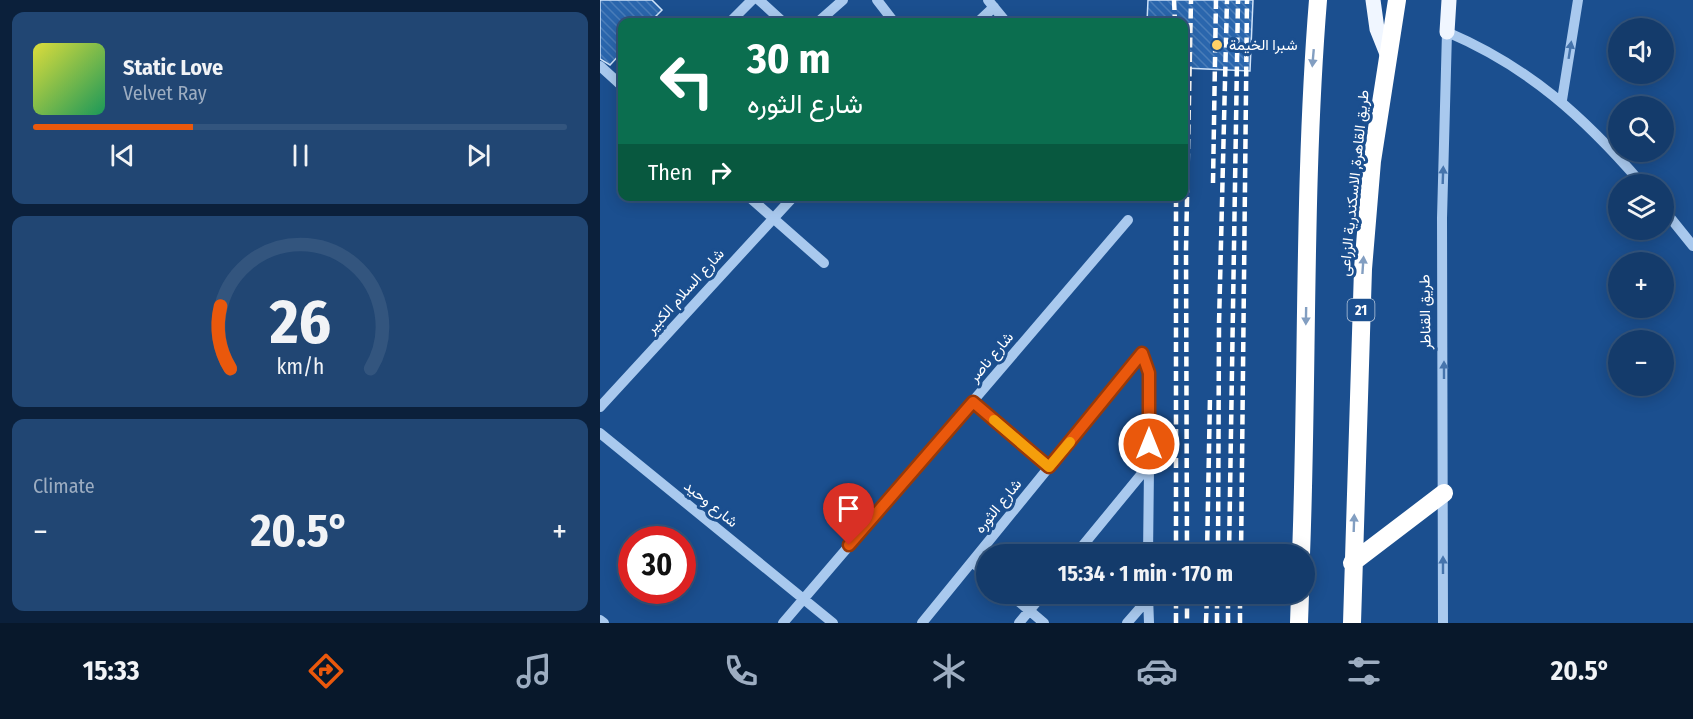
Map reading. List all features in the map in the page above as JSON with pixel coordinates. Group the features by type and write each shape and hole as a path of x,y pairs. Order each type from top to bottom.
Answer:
{"highway":[{"path":"1301,544 1311,87 1318,0"},
{"name":"طريق القاهرة, الاسكندرية الزراعى","path":"1352,623 1352,563 1363,269 1372,161 1397,0"},
{"path":"1352,563 1444,493"},
{"path":"1299,623 1300,604"}],"main road":[{"path":"1373,0 1377,29 1387,54"},
{"name":"طريق القناطر","path":"1447,32 1449,0"}],"street":[{"path":"734,18 752,0"},
{"path":"759,0 779,18"},
{"path":"823,18 843,0"},
{"path":"877,0 891,18"},
{"path":"1562,100 1578,0"},
{"path":"980,18 990,2 1003,18"},
{"path":"1447,32 1496,54 1562,100 1608,144 1634,174"},
{"name":"طريق القناطر","path":"1443,623 1442,218 1447,32"},
{"path":"600,66 618,82"},
{"path":"753,201 824,263"},
{"name":"شارع السلام الكبير","path":"600,407 789,201"},
{"name":"شارع ناصر","path":"783,623 1128,220"},
{"path":"1674,221 1691,239"},
{"name":"شارع الثوره","path":"922,623 1142,353 1150,382 1149,465"},
{"path":"973,402 1049,467"},
{"name":"شارع وحيد","path":"600,433 833,623"},
{"path":"1085,544 1149,465"},
{"path":"1148,544 1149,465"},
{"path":"972,562 976,565"},
{"path":"1021,604 1044,623"},
{"path":"1019,623 1035,604"},
{"path":"1127,623 1142,604"},
{"path":"1148,604 1149,623"},
{"path":"600,620 604,623"}],"building":[{"path":"600,0 652,0 662,10 654,18 618,18 618,56 610,65 600,59"},
{"name":"شبرا الخيمة","path":"1148,0 1253,0 1250,71 1188,68 1188,18 1147,18"}],"railway":[{"path":"1174,0 1175,18"},
{"path":"1188,150 1191,0"},
{"path":"1213,183 1216,0"},
{"path":"1218,544 1219,324 1227,0"},
{"path":"1229,544 1238,0"},
{"path":"1241,544 1247,0"},
{"path":"1176,201 1176,544"},
{"path":"1187,201 1187,544"},
{"path":"1207,544 1210,396"},
{"path":"1176,604 1176,623"},
{"path":"1187,604 1187,623"},
{"path":"1206,623 1207,604"},
{"path":"1217,604 1217,623"},
{"path":"1228,604 1228,623"},
{"path":"1240,604 1240,623"}],"slow traffic":[{"path":"994,420 1049,467 1070,442"}],"place":[{"name":"شبرا الخيمة","path":"1217,45"}],"route":[{"path":"849,545 973,402 1049,467 1142,353 1147,364 1150,382 1149,444"}]}
